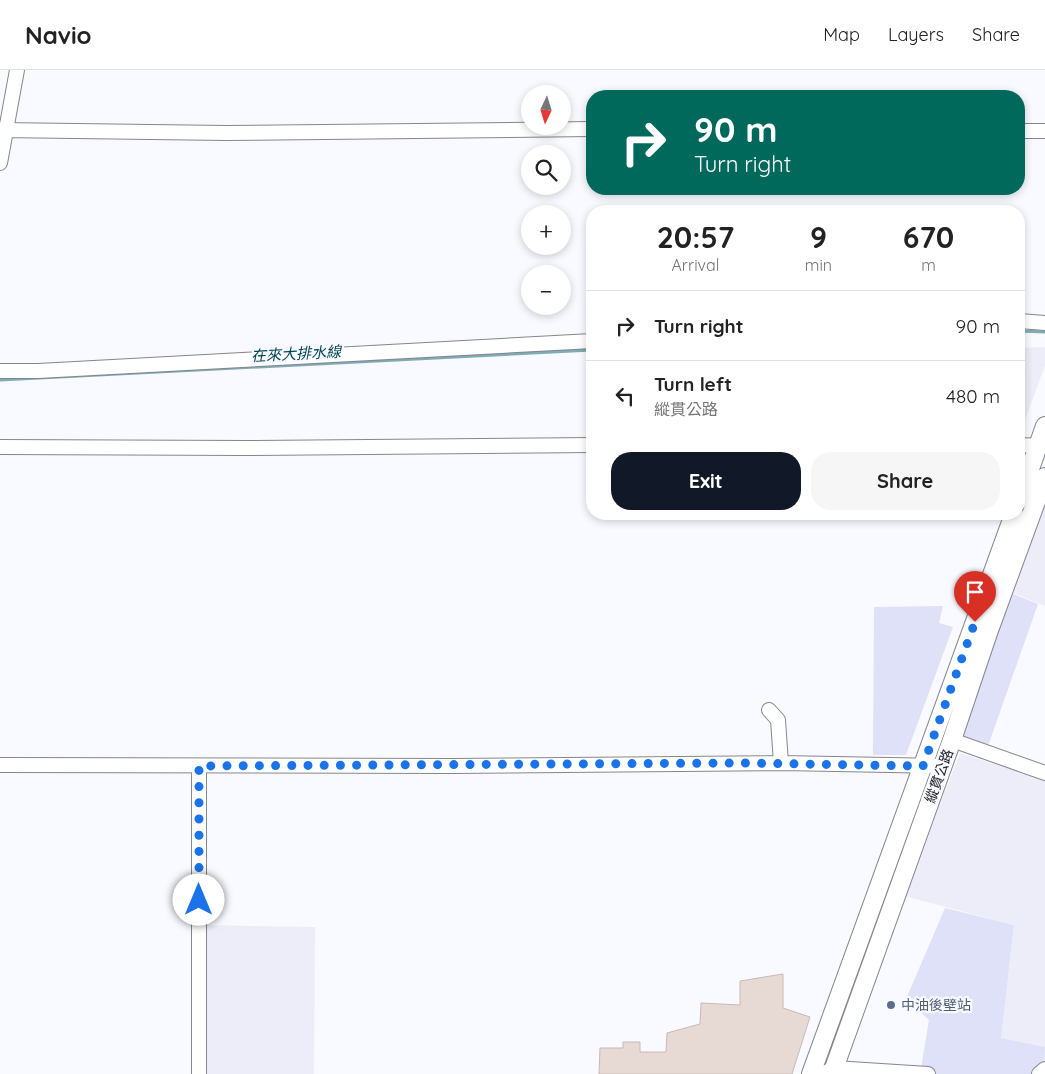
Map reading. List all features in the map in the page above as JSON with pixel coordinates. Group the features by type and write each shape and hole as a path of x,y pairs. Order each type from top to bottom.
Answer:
{"main road":[{"path":"1025,486 1042,446 1045,426"},
{"name":"縱貫公路","path":"829,1072 943,766 988,633 1045,477"},
{"name":"縱貫公路","path":"811,1074 1012,520"}],"street":[{"path":"0,163 3,130 17,70"},
{"path":"3,130 226,133 586,128"},
{"path":"1025,131 1045,131"},
{"path":"1025,322 1045,323"},
{"path":"0,371 38,371 586,341"},
{"path":"0,447 255,448 586,444"},
{"path":"1025,446 1042,446"},
{"path":"769,710 778,720 780,763"},
{"path":"952,740 1045,773"},
{"path":"0,765 199,766 780,763 943,766"},
{"path":"199,766 199,1074"},
{"path":"1040,1074 1045,1069"},
{"path":"829,1072 928,1074"}],"shaded area":[{"path":"1045,347 1045,365 1025,420 1025,348"},
{"path":"1045,497 1045,606 1011,592"},
{"path":"1011,593 1038,604 988,746 960,735"},
{"path":"943,606 939,623 953,627 906,755 873,755 874,607"},
{"path":"960,753 1045,781 1045,1047 1001,1038 1014,925 904,896"},
{"path":"945,908 1014,925 1001,1038 1045,1047 1044,1074 920,1074 929,1020 906,999"},
{"path":"206,925 315,927 314,1074 206,1074 204,1071"}],"building":[{"path":"783,974 783,1008 810,1017 792,1074 599,1074 600,1048 623,1048 623,1042 640,1042 640,1052 666,1052 667,1033 700,1024 701,1003 740,1005 740,981"}],"waterway":[{"name":"在來大排水線","path":"1025,331 1045,332"},
{"name":"在來大排水線","path":"0,380 586,350"}],"place":[{"name":"中油後壁站","path":"891,1005"}],"route":[{"path":"199,900 199,766 453,766 644,763 923,766 975,622"}]}
